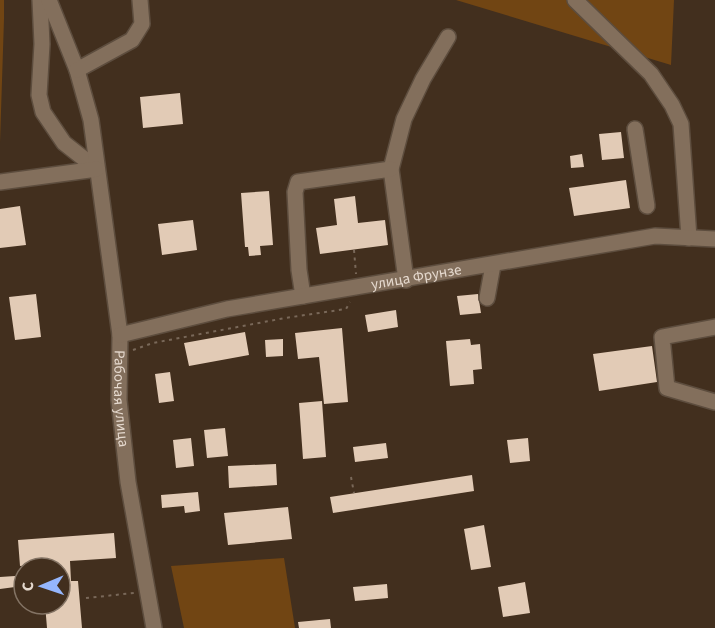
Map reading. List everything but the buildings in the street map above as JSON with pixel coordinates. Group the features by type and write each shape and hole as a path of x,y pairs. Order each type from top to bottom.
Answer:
{"street":[{"path":"40,0 42,44 39,95 43,112 64,143 97,169"},
{"name":"Рабочая улица","path":"49,0 77,70 91,120 120,335 119,400 128,482 154,628"},
{"path":"77,70 132,40 142,24 140,0"},
{"path":"576,0 651,74 672,105 681,124 689,238"},
{"path":"406,280 391,169 404,119 423,79 448,37"},
{"path":"635,129 646,206"},
{"path":"0,182 97,169"},
{"path":"303,296 299,270 295,192 298,182 391,169"},
{"name":"улица Фрунзе","path":"120,335 190,317 303,296 655,236 715,239"},
{"path":"488,298 493,265"},
{"path":"715,327 662,337 667,388 715,402"}],"path":[{"path":"132,357 133,350 153,343 346,309 358,287 354,250"},
{"path":"214,332 215,337"},
{"path":"351,477 354,494"},
{"path":"86,598 146,592"}],"shaded area":[{"path":"0,0 4,0 4,19 0,143"},
{"path":"456,0 674,0 671,65"},
{"path":"284,558 295,628 184,628 171,566"}]}
